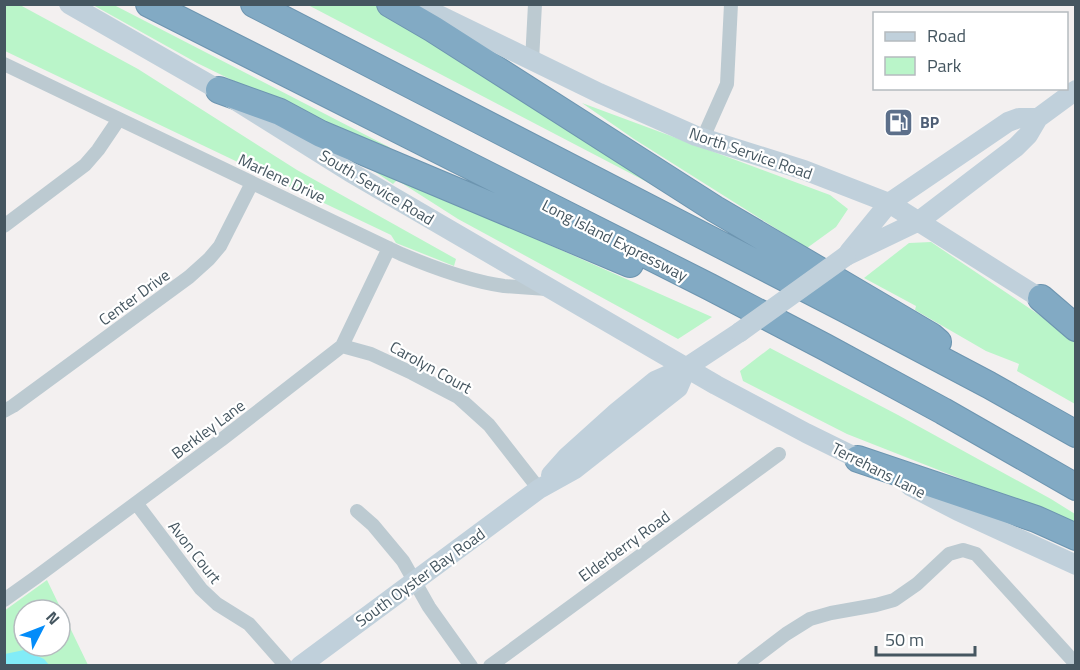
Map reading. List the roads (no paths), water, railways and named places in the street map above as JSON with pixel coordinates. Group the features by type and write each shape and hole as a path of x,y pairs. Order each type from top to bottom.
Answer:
{"highway":[{"name":"Long Island Expressway","path":"148,4 710,287 904,390 1076,487"},
{"path":"254,4 844,309 1076,434"},
{"path":"390,4 443,35 715,209 931,336 988,385"},
{"path":"219,90 280,112 321,134 659,277 710,287"},
{"path":"1041,298 1076,328"},
{"path":"858,459 1035,519 1076,537"}],"main road":[{"name":"South Service Road","path":"69,4 219,90 350,172 687,367"},
{"name":"North Service Road","path":"416,4 600,93 703,138 804,170 889,203 1076,322"},
{"name":"South Oyster Bay Road","path":"300,666 540,489 567,457 655,381 687,367 846,256 919,221 1016,147 1028,135 1038,118 1076,90"},
{"name":"South Oyster Bay Road","path":"846,256 889,203 1008,122 1019,118 1038,118"},
{"name":"Terrehans Lane","path":"687,367 796,428 958,511 1076,565"}],"street":[{"path":"532,61 535,4"},
{"path":"703,138 727,84 731,4"},
{"name":"Marlene Drive","path":"4,64 427,265 454,274 503,285 555,290"},
{"path":"4,226 85,165 119,119"},
{"name":"Center Drive","path":"4,411 189,277 220,246 252,183"},
{"name":"Berkley Lane","path":"4,600 221,440 342,346 389,248"},
{"name":"Carolyn Court","path":"342,346 370,354 458,397 489,425 540,489"},
{"name":"Elderberry Road","path":"490,666 779,454"},
{"name":"Avon Court","path":"136,503 201,589 217,604 249,624 286,666"},
{"path":"357,511 373,525 403,561 429,607 471,666"},
{"path":"744,666 786,634 810,620 831,613 894,600 917,584 949,554 963,550 976,554 1076,664"}],"water":[{"path":"12,653 12,658 42,658 49,665 5,665 5,654"}],"place":[{"name":"BP","path":"899,122"}]}
